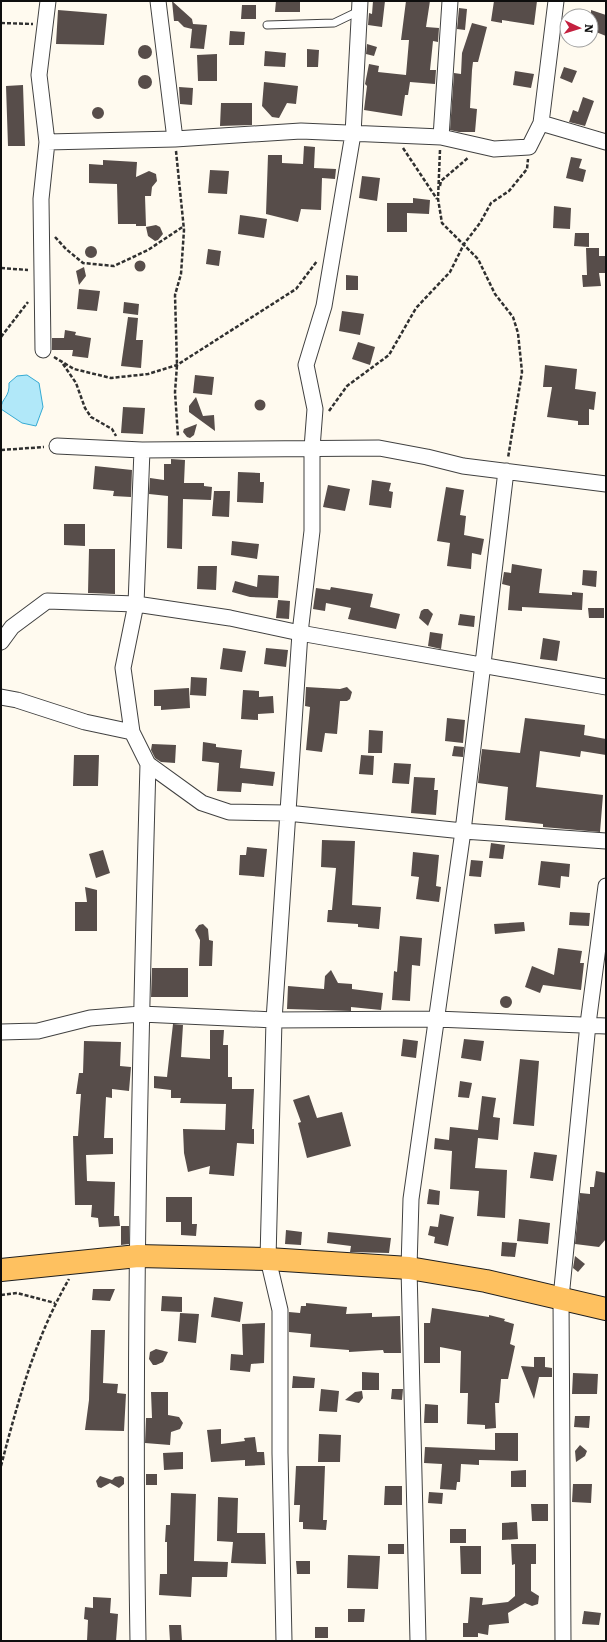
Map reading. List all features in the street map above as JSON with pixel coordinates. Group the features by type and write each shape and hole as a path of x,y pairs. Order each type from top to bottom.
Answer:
{"main road":[{"path":"1,1270 138,1256 268,1259 409,1268 486,1281 606,1309"}],"street":[{"path":"43,350 41,199 48,142 39,75 48,1"},
{"path":"158,1 175,139"},
{"path":"441,138 450,1"},
{"path":"48,142 175,139 301,131 441,138 494,149 529,147 541,123 556,1"},
{"path":"284,1641 280,1453 280,1310 268,1259 274,1020 300,633 312,531 312,448 315,409 306,364 324,306 352,134 359,6"},
{"path":"541,123 606,142"},
{"path":"57,446 142,450 379,448 427,457 463,466 606,484"},
{"path":"142,450 136,604 123,668 132,732 148,764 202,803 229,812 287,813 463,831 606,841"},
{"path":"418,1641 409,1268 411,1199 463,831 506,471"},
{"path":"1,642 12,627 47,601 136,604 230,618 300,633 606,687"},
{"path":"1,697 17,700 85,722 132,732"},
{"path":"138,1641 138,1256 141,1014 148,764"},
{"path":"563,1641 561,1298 588,1024 606,886"},
{"path":"1,1032 38,1030 90,1018 141,1014 274,1020 436,1019 588,1024 606,1026"}],"lane":[{"path":"267,25 334,23 359,6"}],"path":[{"path":"1,23 45,24"},
{"path":"392,136 438,199"},
{"path":"441,138 438,199 442,223 478,259 495,294 513,317 518,333 522,372 506,471"},
{"path":"175,139 184,226 181,274 175,295 177,365 175,392 179,449"},
{"path":"313,433 347,386 389,355 416,308 450,272 464,244 480,223 491,204 509,191 527,169 529,147"},
{"path":"438,199 440,181 469,157 494,149"},
{"path":"41,222 66,249 83,263 114,266 148,250 184,226"},
{"path":"43,350 74,369 111,378 148,374 177,365 296,289 319,259"},
{"path":"1,268 41,279 1,337"},
{"path":"63,363 76,383 85,408 91,417 112,429 123,448"},
{"path":"1,450 57,446"},
{"path":"1,1466 22,1386 55,1303 79,1262"},
{"path":"1,1295 17,1294 55,1303"}],"water":[{"path":"27,375 39,383 43,407 36,426 22,423 1,409 2,402 8,392 9,383 17,376"}],"building":[{"path":"172,1 192,19 193,24 207,25 204,49 190,48 192,29 184,27 178,21 174,21"},
{"path":"276,1 300,1 300,12 275,12"},
{"path":"373,1 385,1 382,27 368,25 369,13 372,14"},
{"path":"406,1 430,1 426,27 439,28 438,42 433,41 430,70 436,70 435,84 410,82 408,95 405,95 402,116 364,110 367,86 365,84 369,64 379,66 378,72 406,75 409,40 401,40"},
{"path":"494,1 537,1 534,25 502,20 502,23 491,21"},
{"path":"242,5 256,5 256,19 241,19"},
{"path":"459,8 467,9 465,30 457,29"},
{"path":"58,10 107,14 104,45 56,44"},
{"path":"599,13 606,15 606,36 599,33"},
{"path":"472,23 487,27 478,62 473,62 472,70 470,108 477,109 475,132 459,132 450,130 454,73 461,74 462,53"},
{"path":"230,31 245,32 244,45 229,45"},
{"path":"367,44 377,47 374,56 366,54"},
{"path":"142,45 148,45 152,49 152,55 148,59 142,59 138,55 138,49"},
{"path":"307,49 319,50 318,67 307,67"},
{"path":"265,51 286,53 285,67 264,66"},
{"path":"217,54 217,81 198,81 197,55"},
{"path":"564,67 577,71 572,83 560,78"},
{"path":"515,71 534,74 531,88 513,85"},
{"path":"145,75 150,77 152,82 150,87 145,89 140,87 138,82 140,77"},
{"path":"264,82 298,86 296,104 287,103 279,118 272,117 262,106"},
{"path":"23,85 25,146 8,146 6,86"},
{"path":"179,87 193,88 192,105 180,104"},
{"path":"583,97 594,101 585,126 569,122 573,110 578,112"},
{"path":"221,103 252,103 252,125 220,126"},
{"path":"100,107 103,108 103,118 96,119 93,118 92,111 93,108"},
{"path":"304,146 315,147 314,168 336,169 335,179 322,178 321,210 301,209 298,222 266,214 268,155 282,155 282,163 303,164"},
{"path":"571,157 582,159 579,168 586,170 583,182 566,178"},
{"path":"103,160 137,162 136,177 149,171 156,174 157,181 152,187 151,196 145,196 146,226 136,226 136,224 118,224 117,184 89,183 89,164 103,165"},
{"path":"210,170 229,171 227,194 208,193"},
{"path":"362,176 380,178 377,201 359,198"},
{"path":"413,198 430,200 429,214 407,213 407,232 387,232 387,203 413,203"},
{"path":"554,206 571,208 570,229 553,228"},
{"path":"240,215 267,219 264,238 238,234"},
{"path":"156,225 160,227 163,234 158,240 155,241 148,236 146,227"},
{"path":"575,233 589,233 589,247 574,246"},
{"path":"91,246 95,248 97,252 95,256 91,258 87,256 85,252 87,248"},
{"path":"586,248 599,248 599,256 606,256 606,273 599,273 601,286 583,287 582,275 587,275"},
{"path":"208,249 221,251 219,266 206,264"},
{"path":"138,261 142,261 144,262 144,270 138,271 135,268 135,264"},
{"path":"84,267 86,276 79,285 76,271"},
{"path":"346,275 358,276 358,290 346,290"},
{"path":"79,289 100,291 97,311 77,309"},
{"path":"124,302 139,304 138,315 123,313"},
{"path":"342,311 364,314 360,335 339,331"},
{"path":"128,317 138,318 136,340 143,340 141,368 121,366"},
{"path":"65,330 76,332 75,335 91,338 88,358 72,356 73,350 52,350 52,338 64,338"},
{"path":"358,342 375,347 370,365 352,359"},
{"path":"545,365 577,369 575,389 596,392 594,410 589,409 589,425 578,425 578,421 547,417 552,387 543,387"},
{"path":"195,375 214,377 212,395 193,393"},
{"path":"196,397 203,416 214,415 215,431 189,412 189,406"},
{"path":"260,399 264,401 266,405 264,409 260,411 256,409 254,405 256,401"},
{"path":"123,407 145,408 143,434 121,433"},
{"path":"197,424 194,435 190,438 187,437 183,432 184,429"},
{"path":"171,459 185,460 184,483 204,483 204,486 212,487 211,500 183,499 182,549 167,548 168,496 149,494 150,478 164,480 164,464 171,464"},
{"path":"95,466 132,470 131,497 113,496 114,491 93,489"},
{"path":"238,472 260,473 260,482 264,482 263,503 237,502"},
{"path":"372,480 391,483 389,491 393,492 391,508 369,505"},
{"path":"328,485 350,489 345,511 323,507"},
{"path":"446,487 464,490 460,515 466,516 464,535 484,539 481,555 472,553 471,569 447,566 450,543 437,541"},
{"path":"214,491 230,491 229,517 212,516"},
{"path":"64,524 85,524 85,546 64,545"},
{"path":"232,541 259,544 257,559 231,555"},
{"path":"89,549 115,549 115,594 88,593"},
{"path":"512,564 542,569 539,593 572,595 572,592 583,593 582,610 522,607 522,611 508,610 510,586 502,584 504,572 511,573"},
{"path":"198,566 217,566 216,590 197,589"},
{"path":"583,570 597,571 596,587 582,585"},
{"path":"258,575 279,576 278,598 250,597 232,592 235,581 257,587"},
{"path":"331,587 373,594 370,607 400,614 396,629 348,619 351,608 326,603 325,611 313,609 316,588 330,590"},
{"path":"278,600 290,601 289,619 276,618"},
{"path":"588,608 604,608 604,618 589,618"},
{"path":"428,609 433,614 428,626 419,618 421,611"},
{"path":"460,614 475,616 474,627 458,625"},
{"path":"430,632 443,634 441,649 428,646"},
{"path":"543,638 560,641 557,661 540,659"},
{"path":"223,648 246,651 242,672 220,669"},
{"path":"266,648 288,650 286,667 264,664"},
{"path":"191,677 207,678 206,696 190,695"},
{"path":"306,687 340,689 347,687 352,692 350,699 347,701 340,701 337,734 325,733 322,752 306,750 310,707 305,706"},
{"path":"189,688 190,708 161,710 161,706 154,706 154,690"},
{"path":"243,690 259,691 259,697 273,696 274,713 258,714 258,720 241,719"},
{"path":"447,718 465,720 463,743 445,741"},
{"path":"525,718 585,725 584,735 606,739 606,755 581,751 580,757 540,751 536,787 603,795 600,832 543,827 543,824 505,820 508,787 478,783 482,749 520,753"},
{"path":"369,730 383,731 382,753 368,753"},
{"path":"203,742 216,744 216,747 242,750 240,768 275,772 273,786 242,783 241,792 217,791 219,763 202,761"},
{"path":"152,744 176,745 175,763 161,762 155,758 151,750"},
{"path":"454,746 464,747 463,757 452,756"},
{"path":"74,755 99,755 98,786 73,786"},
{"path":"361,755 374,756 373,775 359,774"},
{"path":"394,763 411,764 409,784 392,783"},
{"path":"414,777 435,778 434,790 438,790 436,815 411,813"},
{"path":"322,840 355,841 352,905 381,907 379,929 358,927 358,924 327,922 328,910 332,910 336,868 321,867"},
{"path":"491,843 505,845 503,859 489,858"},
{"path":"247,847 267,849 264,877 239,875 240,855 246,855"},
{"path":"103,850 110,873 96,878 89,854"},
{"path":"413,852 439,855 436,886 441,887 439,902 416,899 419,877 411,876"},
{"path":"471,860 483,861 481,877 469,876"},
{"path":"541,861 570,864 569,877 561,876 560,888 538,885"},
{"path":"85,887 97,890 97,931 75,931 75,902 87,902"},
{"path":"570,912 590,913 589,926 569,925"},
{"path":"524,922 525,931 495,934 494,924"},
{"path":"203,924 208,929 209,940 213,941 212,966 199,966 200,940 195,930 199,925"},
{"path":"400,936 422,938 420,966 412,965 410,1001 392,1000 394,971 397,972"},
{"path":"558,948 582,951 580,963 584,963 581,990 543,985 540,993 525,987 532,966 554,975"},
{"path":"152,968 188,968 188,997 151,997"},
{"path":"331,970 338,983 352,984 352,989 383,993 381,1010 351,1007 351,1011 287,1009 288,986 324,989 325,976"},
{"path":"506,996 510,998 512,1002 510,1006 506,1008 502,1006 500,1002 502,998"},
{"path":"173,1024 183,1025 181,1057 210,1059 210,1030 224,1030 223,1045 228,1045 228,1077 232,1077 232,1089 254,1089 252,1129 254,1129 254,1144 237,1143 234,1176 209,1174 210,1166 188,1172 184,1153 183,1129 225,1130 226,1104 180,1103 181,1098 171,1098 171,1090 154,1088 154,1076 167,1077"},
{"path":"403,1039 418,1041 416,1058 401,1056"},
{"path":"464,1039 484,1041 481,1061 461,1058"},
{"path":"84,1041 121,1042 120,1066 131,1067 129,1091 112,1089 112,1098 106,1097 104,1138 113,1138 113,1154 86,1155 87,1181 115,1182 114,1216 119,1216 120,1226 99,1227 98,1218 91,1217 92,1205 75,1205 73,1136 78,1136 81,1094 76,1094 79,1073 83,1073"},
{"path":"520,1059 539,1061 534,1126 513,1124"},
{"path":"460,1081 472,1083 469,1098 458,1097"},
{"path":"309,1095 317,1118 342,1112 351,1146 307,1158 298,1123 301,1122 293,1100"},
{"path":"482,1096 496,1098 493,1117 500,1118 498,1140 478,1138 475,1168 507,1170 505,1218 477,1216 479,1191 450,1189 452,1151 434,1149 435,1138 449,1140 450,1127 478,1130"},
{"path":"534,1152 557,1155 553,1181 530,1178"},
{"path":"596,1171 606,1173 606,1239 599,1247 575,1244 580,1193 590,1194 590,1187 594,1187"},
{"path":"429,1189 440,1191 439,1205 427,1204"},
{"path":"166,1197 192,1197 192,1224 197,1224 196,1236 181,1235 181,1222 166,1222"},
{"path":"440,1214 454,1217 448,1246 434,1243 435,1237 428,1235 430,1226 438,1227"},
{"path":"519,1219 550,1223 548,1244 517,1241"},
{"path":"121,1226 129,1226 129,1244 121,1245"},
{"path":"286,1230 302,1232 301,1245 285,1244"},
{"path":"328,1232 391,1238 389,1253 350,1252 351,1246 327,1243"},
{"path":"502,1242 517,1243 515,1257 501,1256"},
{"path":"575,1256 585,1264 578,1272 573,1268"},
{"path":"93,1289 115,1289 110,1301 92,1300"},
{"path":"162,1296 182,1297 182,1312 161,1311"},
{"path":"214,1297 243,1302 240,1322 211,1317"},
{"path":"306,1303 347,1307 346,1314 372,1313 372,1317 400,1316 401,1353 384,1353 383,1350 349,1352 349,1350 310,1347 311,1334 289,1332 289,1312 300,1313 301,1306 306,1306"},
{"path":"432,1308 489,1317 489,1315 505,1319 504,1321 514,1324 510,1344 515,1346 508,1379 501,1379 499,1403 495,1403 496,1428 485,1429 485,1425 467,1424 468,1393 460,1393 461,1351 440,1347 440,1363 424,1363 424,1323 430,1323"},
{"path":"180,1313 199,1314 196,1343 178,1341"},
{"path":"265,1323 264,1363 251,1364 250,1372 230,1370 231,1354 243,1355 242,1324"},
{"path":"91,1330 105,1330 103,1383 118,1384 117,1393 126,1394 124,1431 85,1430 89,1400"},
{"path":"156,1349 168,1352 163,1362 153,1365 149,1359 150,1352"},
{"path":"534,1357 545,1357 545,1367 552,1368 552,1377 539,1377 534,1399 521,1366 534,1367"},
{"path":"362,1372 379,1373 379,1390 362,1390"},
{"path":"573,1373 598,1374 597,1394 572,1394"},
{"path":"293,1376 315,1378 314,1388 292,1388"},
{"path":"321,1389 339,1391 337,1412 319,1411"},
{"path":"392,1389 403,1389 402,1400 391,1399"},
{"path":"362,1391 363,1398 359,1403 345,1400 355,1392"},
{"path":"151,1392 168,1392 168,1415 179,1417 183,1423 180,1429 171,1432 170,1445 145,1443 146,1418 152,1418"},
{"path":"425,1404 438,1405 438,1423 424,1423"},
{"path":"575,1416 590,1416 589,1428 574,1427"},
{"path":"221,1429 221,1444 245,1441 244,1438 255,1437 257,1452 264,1452 265,1465 245,1466 245,1460 211,1462 207,1430"},
{"path":"495,1433 518,1433 518,1461 479,1460 479,1465 461,1464 460,1482 457,1482 456,1490 440,1489 442,1464 424,1463 425,1447 495,1450"},
{"path":"319,1434 341,1435 340,1462 318,1462"},
{"path":"580,1445 587,1451 585,1456 576,1462 575,1451"},
{"path":"183,1452 183,1469 164,1470 163,1453"},
{"path":"296,1466 325,1466 323,1520 327,1520 326,1530 303,1529 303,1522 299,1522 300,1505 294,1505"},
{"path":"526,1470 526,1487 511,1487 511,1471"},
{"path":"146,1474 157,1474 157,1485 146,1485"},
{"path":"100,1476 112,1480 115,1477 121,1476 124,1478 124,1484 119,1488 110,1483 101,1488 98,1487 96,1481"},
{"path":"573,1484 592,1484 591,1503 572,1502"},
{"path":"385,1486 402,1486 402,1505 384,1505"},
{"path":"429,1492 443,1493 442,1504 428,1503"},
{"path":"171,1493 196,1494 194,1561 228,1562 227,1577 192,1577 191,1597 159,1595 160,1574 167,1574 167,1542 165,1542 166,1525 170,1525"},
{"path":"218,1497 238,1498 237,1533 265,1533 266,1564 231,1563 233,1542 217,1541"},
{"path":"531,1504 548,1504 548,1521 532,1521"},
{"path":"517,1522 518,1539 502,1540 502,1523"},
{"path":"450,1529 466,1529 466,1543 450,1543"},
{"path":"388,1544 404,1544 404,1554 388,1554"},
{"path":"511,1544 536,1544 536,1564 531,1564 531,1591 539,1596 538,1604 532,1606 525,1603 508,1613 509,1623 489,1625 488,1635 478,1633 478,1637 463,1637 463,1623 468,1623 470,1597 483,1598 482,1605 508,1602 515,1596 515,1564 512,1565"},
{"path":"460,1546 481,1546 481,1574 461,1574"},
{"path":"348,1555 380,1556 378,1589 347,1588"},
{"path":"296,1561 310,1561 310,1574 297,1574"},
{"path":"93,1597 111,1598 110,1613 118,1614 116,1641 87,1641 88,1620 84,1619 85,1607 93,1608"},
{"path":"348,1609 365,1609 364,1622 348,1622"},
{"path":"584,1611 601,1613 599,1625 582,1624"},
{"path":"169,1625 181,1625 182,1641 170,1641"},
{"path":"315,1627 328,1627 328,1638 315,1638"}]}
